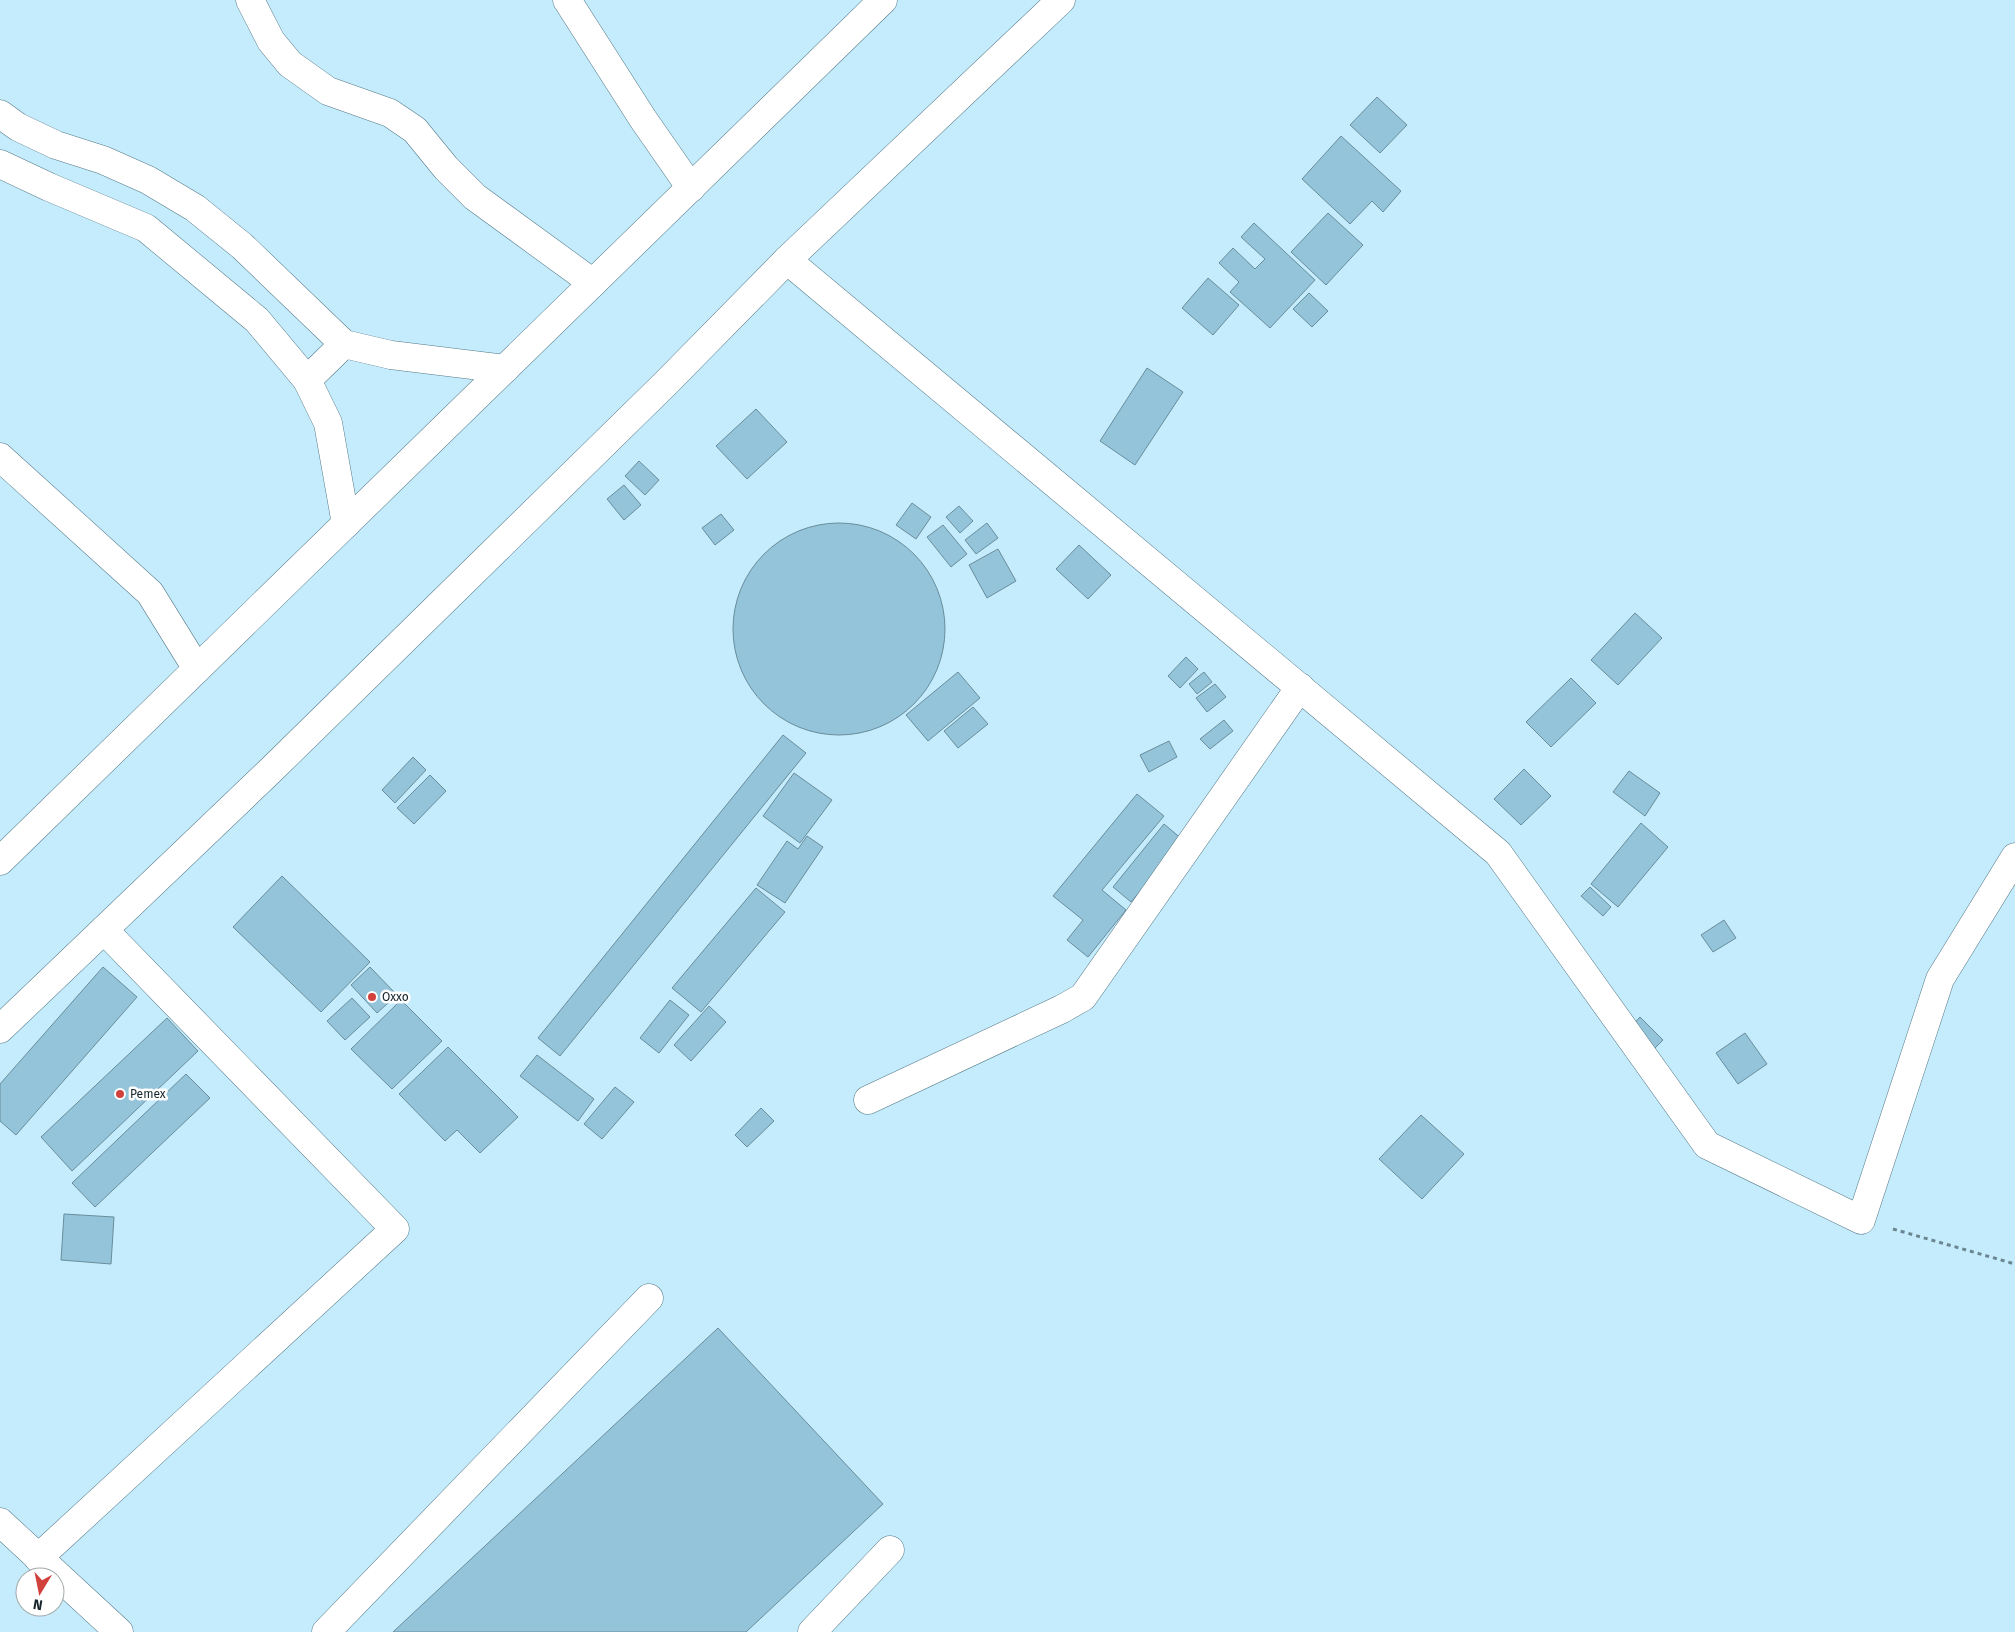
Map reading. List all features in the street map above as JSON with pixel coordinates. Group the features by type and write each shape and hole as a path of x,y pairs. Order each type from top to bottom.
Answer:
{"main road":[{"path":"250,0 271,41 290,64 328,91 390,113 414,130 446,168 475,197 520,232 593,283"},
{"path":"567,0 643,120 691,188"},
{"path":"0,861 883,0"},
{"path":"0,1029 299,742 666,382 787,260 1061,0"},
{"path":"0,114 18,127 56,145 102,160 148,180 195,208 242,246 344,344 391,355 505,369"},
{"path":"0,164 146,228 257,320 308,380 328,423 346,524"},
{"path":"787,260 1498,853 1707,1145 1861,1220 1940,979 2015,857"},
{"path":"308,380 344,344"},
{"path":"0,457 150,593 197,669"},
{"path":"868,1100 1083,997 1300,687"},
{"path":"38,1558 395,1229 104,930"},
{"path":"326,1632 649,1298"},
{"path":"0,1522 119,1632"},
{"path":"812,1632 890,1550"}],"path":[{"path":"1861,1220 2015,1264"}],"building":[{"path":"1377,97 1407,125 1380,153 1350,125"},
{"path":"1341,136 1401,191 1383,212 1372,201 1350,224 1302,179"},
{"path":"1328,213 1363,245 1326,285 1291,252"},
{"path":"1254,223 1315,280 1270,328 1230,292 1239,282 1219,263 1233,248 1255,269 1265,259 1241,237"},
{"path":"1208,278 1239,305 1213,335 1182,308"},
{"path":"1309,293 1328,311 1312,327 1293,309"},
{"path":"1147,368 1183,392 1135,465 1100,441"},
{"path":"756,409 787,442 747,479 716,446"},
{"path":"639,461 659,480 645,495 625,476"},
{"path":"624,485 641,505 624,520 607,499"},
{"path":"912,503 931,517 916,539 896,525"},
{"path":"959,506 973,521 960,533 946,517"},
{"path":"721,514 734,530 715,545 702,528"},
{"path":"839,523 860,525 879,531 898,541 914,554 927,570 937,589 943,608 945,629 943,650 937,669 927,688 914,704 898,717 879,727 860,733 839,735 818,733 799,727 780,717 764,704 751,688 741,669 735,650 733,629 735,608 741,589 751,570 764,554 780,541 799,531 818,525"},
{"path":"987,523 998,538 976,554 965,540"},
{"path":"943,525 967,554 951,567 927,537"},
{"path":"1079,545 1111,575 1088,599 1056,569"},
{"path":"998,549 1016,581 987,598 969,565"},
{"path":"1635,613 1662,638 1618,685 1591,660"},
{"path":"1186,657 1198,669 1180,688 1168,676"},
{"path":"958,672 980,698 928,741 906,715"},
{"path":"1204,672 1212,682 1197,694 1189,684"},
{"path":"1571,678 1596,703 1551,747 1526,722"},
{"path":"1215,684 1226,697 1207,712 1196,698"},
{"path":"973,707 988,724 958,748 944,731"},
{"path":"1224,720 1233,731 1210,749 1200,739"},
{"path":"783,735 806,753 560,1056 538,1038"},
{"path":"1169,741 1177,757 1149,772 1140,755"},
{"path":"413,757 426,770 395,803 382,790"},
{"path":"1524,769 1551,796 1521,825 1494,799"},
{"path":"1629,771 1660,793 1645,816 1613,792"},
{"path":"794,773 832,800 800,843 763,816"},
{"path":"430,775 446,791 414,824 397,808"},
{"path":"1137,794 1164,816 1102,890 1126,910 1088,957 1067,940 1083,920 1053,896"},
{"path":"1641,823 1668,847 1618,907 1591,884"},
{"path":"1164,824 1183,840 1131,902 1113,887"},
{"path":"807,836 823,847 785,903 757,885 787,841 798,849"},
{"path":"282,876 370,962 321,1012 233,927"},
{"path":"1590,887 1611,907 1603,916 1581,896"},
{"path":"756,888 785,912 701,1012 672,988"},
{"path":"1724,920 1736,938 1713,952 1701,935"},
{"path":"103,967 137,997 16,1135 0,1121 0,1084"},
{"path":"370,967 397,995 377,1013 351,985"},
{"path":"352,998 370,1017 345,1040 327,1021"},
{"path":"401,1000 442,1041 392,1089 351,1049"},
{"path":"670,1000 689,1015 659,1053 640,1038"},
{"path":"709,1006 726,1022 691,1061 674,1045"},
{"path":"1640,1017 1663,1040 1653,1050 1630,1028"},
{"name":"Pemex","path":"167,1018 198,1051 72,1171 41,1137"},
{"path":"1745,1033 1767,1064 1738,1084 1716,1053"},
{"path":"448,1047 518,1117 480,1153 457,1130 445,1141 399,1094"},
{"path":"537,1055 594,1099 578,1121 520,1076"},
{"path":"186,1074 210,1098 95,1207 72,1183"},
{"path":"615,1087 634,1102 602,1139 584,1124"},
{"path":"761,1108 774,1121 747,1147 735,1135"},
{"path":"1421,1115 1464,1154 1422,1199 1379,1159"},
{"path":"64,1214 114,1217 111,1264 61,1260"},
{"path":"718,1328 883,1504 746,1632 393,1632"}],"place":[{"name":"Oxxo","path":"372,997"},
{"name":"Pemex","path":"120,1094"}]}
